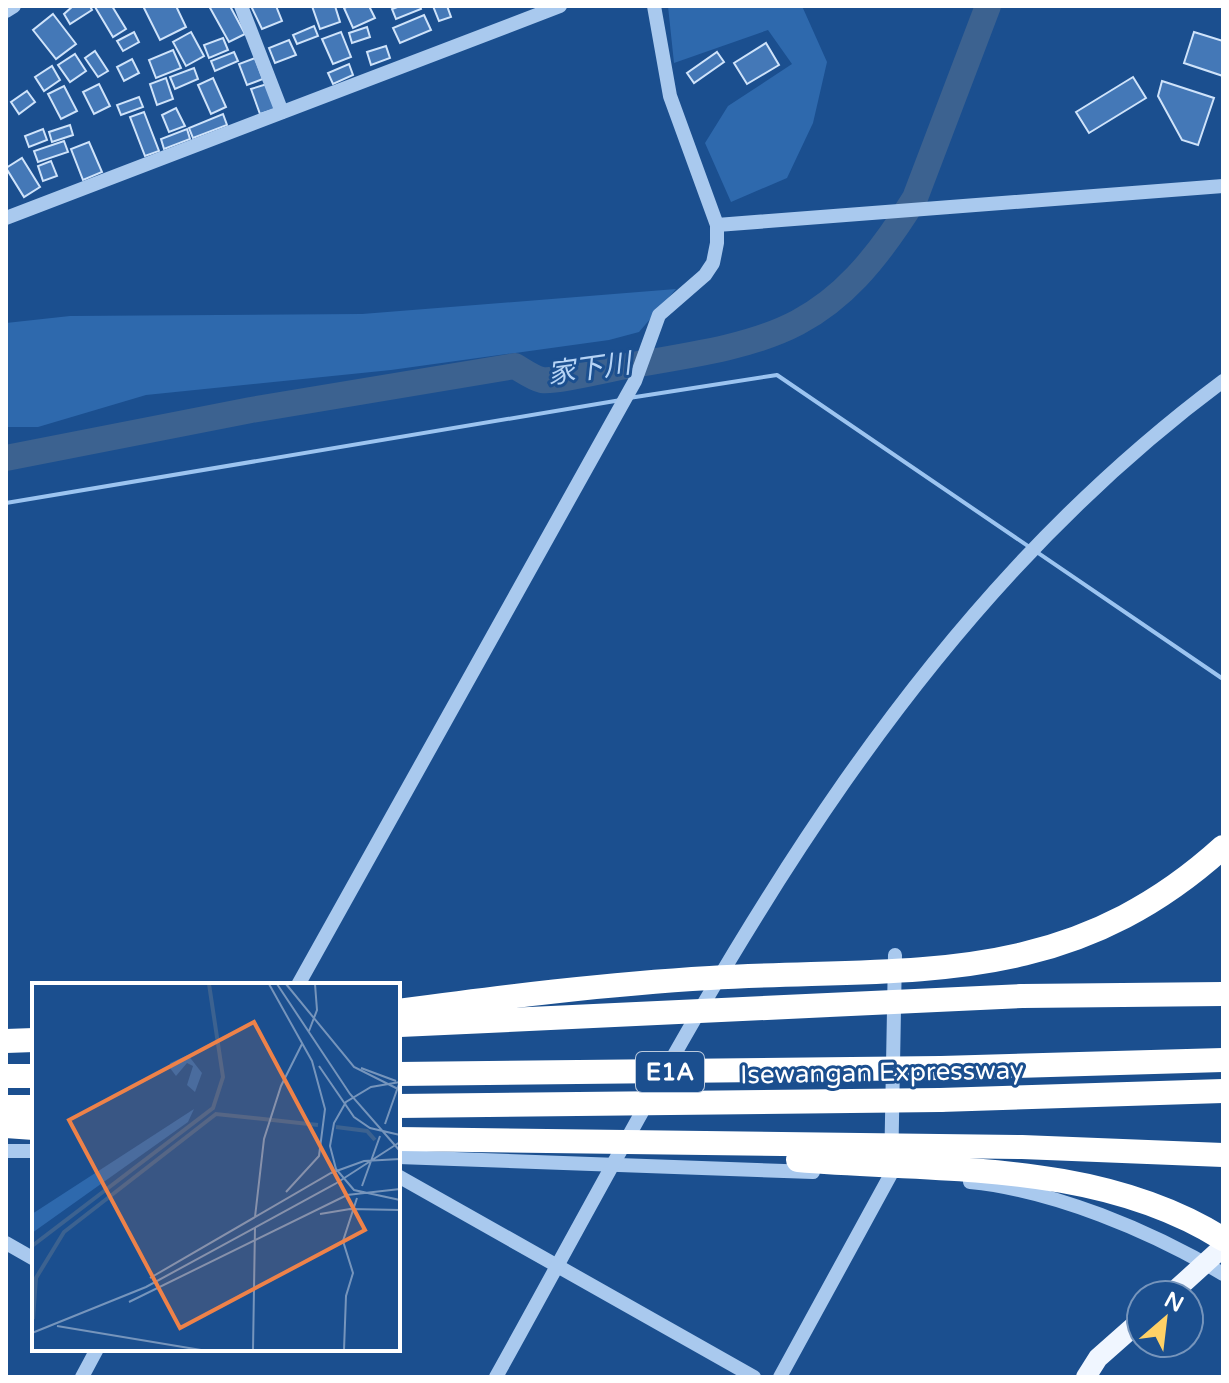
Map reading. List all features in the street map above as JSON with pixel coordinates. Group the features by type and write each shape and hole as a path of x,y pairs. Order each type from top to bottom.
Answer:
{"highway":[{"path":"400,1011 611,984 742,976 913,972 1001,959 1067,943 1116,923 1194,874 1223,847"},
{"path":"400,1025 1022,996 1223,994"},
{"path":"6,1041 32,1040"},
{"name":"Isewangan Expressway","path":"400,1074 941,1068 1223,1060"},
{"path":"6,1076 32,1076"},
{"name":"Isewangan Expressway","path":"400,1106 940,1100 1213,1091"},
{"path":"6,1107 32,1107"},
{"path":"6,1126 32,1128"},
{"path":"400,1139 662,1145 1022,1147 1223,1155"},
{"path":"662,1145 823,1162 1027,1175 1090,1186 1149,1203 1223,1239"}],"main road":[{"path":"1214,1269 1223,1247"},
{"path":"1086,1377 1098,1358 1125,1334"}],"street":[{"path":"6,11 14,6"},
{"path":"241,6 282,112"},
{"path":"6,218 560,6"},
{"path":"299,983 635,381 659,315 713,263 717,225 670,96 654,6"},
{"path":"717,225 1223,186"},
{"path":"496,1377 764,899 883,724 956,632 1029,556 1100,485 1223,381"},
{"path":"780,1377 891,1174 895,955"},
{"path":"6,1151 32,1151"},
{"path":"400,1157 891,1174 993,1184 1109,1219 1214,1269"},
{"path":"400,1177 754,1377"},
{"path":"6,1243 32,1258"},
{"path":"82,1377 96,1351"}],"shaded area":[{"path":"668,6 802,6 827,62 813,123 787,178 731,202 705,143 728,106 792,64 768,30 674,63"},
{"path":"676,289 639,332 609,340 391,370 146,395 38,427 6,427 6,323 70,316 362,314"}],"building":[{"path":"73,6 90,6 92,10 70,24 64,14"},
{"path":"112,6 126,29 113,37 95,7"},
{"path":"143,6 176,6 186,27 160,40"},
{"path":"209,6 230,6 245,34 229,42"},
{"path":"251,6 276,6 282,21 262,29"},
{"path":"312,6 335,6 340,22 320,29"},
{"path":"369,6 375,18 353,28 344,8"},
{"path":"420,6 421,9 396,19 392,9"},
{"path":"433,6 447,6 451,17 439,21"},
{"path":"53,14 76,44 56,59 33,30"},
{"path":"424,15 431,30 400,43 393,28"},
{"path":"314,26 318,36 297,44 293,35"},
{"path":"367,27 370,37 352,43 349,33"},
{"path":"134,32 139,42 123,51 117,41"},
{"path":"191,32 204,56 186,66 173,42"},
{"path":"341,32 351,57 333,64 322,39"},
{"path":"1194,32 1223,41 1223,76 1184,63"},
{"path":"223,38 228,50 209,58 204,45"},
{"path":"289,40 296,55 275,63 269,48"},
{"path":"766,43 779,65 747,84 734,63"},
{"path":"386,46 390,58 371,65 367,52"},
{"path":"173,50 181,68 156,78 149,60"},
{"path":"95,51 108,71 98,77 85,58"},
{"path":"234,52 238,61 215,71 211,61"},
{"path":"717,52 724,62 694,83 687,73"},
{"path":"75,54 86,71 70,82 58,65"},
{"path":"255,58 263,79 247,85 239,64"},
{"path":"132,59 139,73 124,81 117,67"},
{"path":"349,64 353,75 333,84 328,73"},
{"path":"52,66 60,80 44,91 35,77"},
{"path":"194,68 198,79 175,89 170,77"},
{"path":"1133,77 1146,98 1089,133 1076,112"},
{"path":"166,78 173,99 157,105 150,84"},
{"path":"213,78 226,107 211,114 198,85"},
{"path":"1162,81 1214,98 1198,145 1182,140 1158,96"},
{"path":"99,84 110,106 94,114 83,92"},
{"path":"267,84 276,109 260,114 251,89"},
{"path":"64,86 77,111 61,119 48,94"},
{"path":"27,91 35,102 19,114 11,102"},
{"path":"139,97 143,107 121,115 117,105"},
{"path":"176,108 185,126 169,132 162,115"},
{"path":"144,112 159,151 145,156 130,117"},
{"path":"223,114 227,125 193,138 189,128"},
{"path":"70,125 73,135 52,142 49,132"},
{"path":"43,129 47,140 29,147 25,136"},
{"path":"187,129 190,139 164,149 161,139"},
{"path":"64,141 68,152 38,162 34,151"},
{"path":"89,142 102,172 83,180 71,149"},
{"path":"22,158 40,187 24,197 6,168"},
{"path":"51,161 57,176 43,181 38,166"}],"waterway":[{"name":"家下川","path":"6,458 251,410 515,366 542,380 570,377 723,348 761,338 795,324 826,304 856,278 885,243 915,198 988,6"},
{"path":"629,398 777,375 1223,679"},
{"path":"6,503 621,400"}]}
